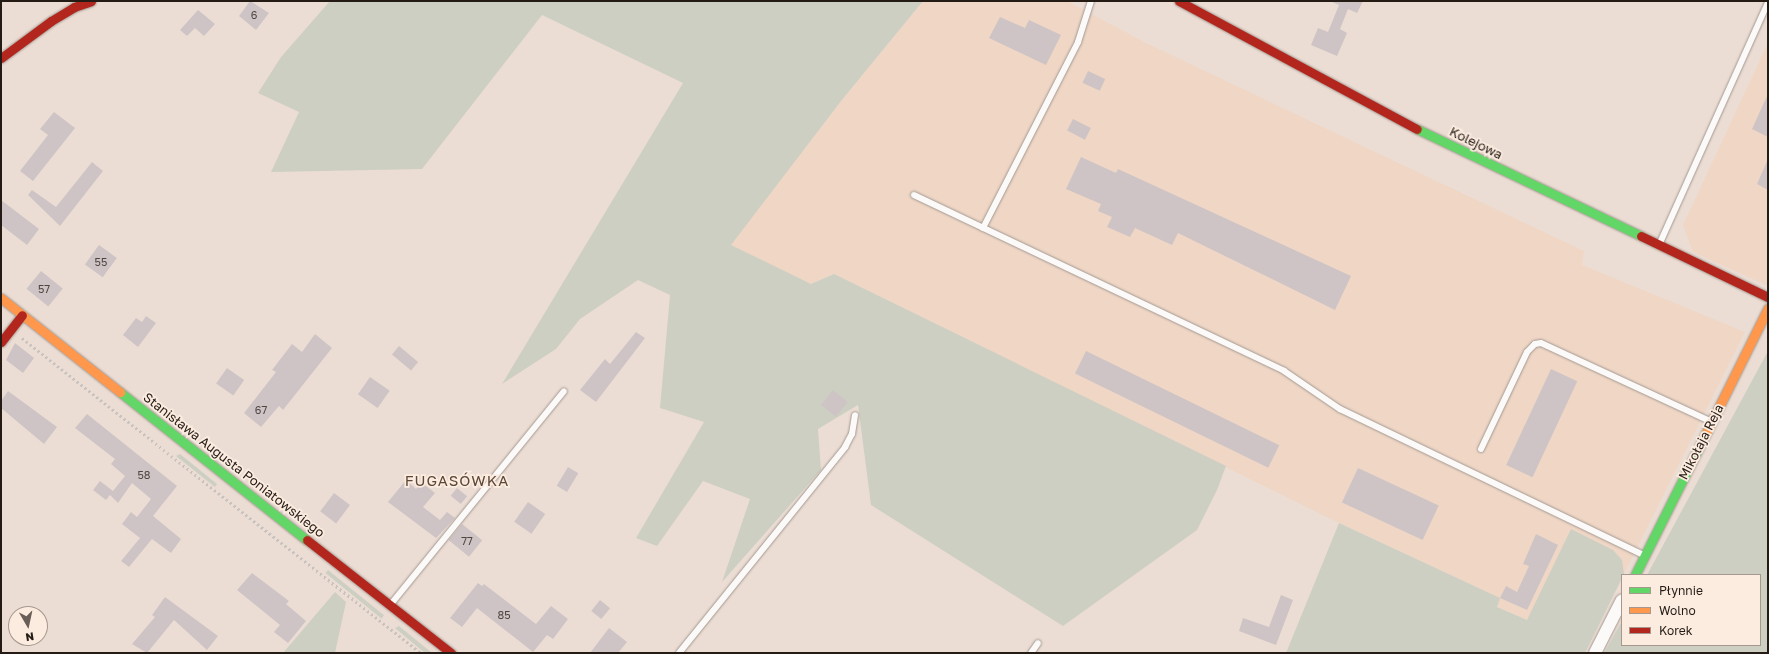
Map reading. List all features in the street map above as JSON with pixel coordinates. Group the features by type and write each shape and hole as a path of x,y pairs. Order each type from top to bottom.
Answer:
{"street":[{"path":"1,58 51,21 74,7 91,1"},
{"name":"Kolejowa","path":"1179,1 1422,132 1658,246 1768,296"},
{"name":"Stanisława Augusta Poniatowskiego","path":"1,298 451,653"},
{"name":"Mikołaja Reja","path":"1635,574 1768,308"},
{"path":"1,342 22,315"},
{"path":"1595,653 1621,602"}],"lane":[{"path":"983,228 1078,42 1091,1"},
{"path":"1658,246 1766,13 1768,2"},
{"path":"914,195 1284,371 1340,409 1644,556"},
{"path":"1481,449 1527,352 1535,344 1540,343 1711,421"},
{"path":"390,605 564,391"},
{"path":"679,653 845,446 852,434 855,415"},
{"path":"1031,653 1038,643"}],"path":[{"path":"11,329 421,653"}],"shaded area":[{"path":"330,1 923,1 841,101 731,245 811,284 834,274 1226,466 1217,490 1197,530 1063,626 871,505 858,405 818,429 821,470 722,582 750,499 703,481 657,546 636,538 704,422 660,408 670,295 638,280 580,319 556,349 502,384 683,83 542,15 422,169 271,172 299,112 258,93 281,57"},
{"path":"923,1 1067,1 1146,43 1584,251 1582,265 1745,332 1624,574 1621,574 1621,580 1587,648 1496,606 1500,598 1339,523 834,274 811,284 730,245 841,101"},
{"path":"1768,43 1768,286 1693,252 1683,225"},
{"path":"1768,351 1768,653 1604,653 1621,623 1621,646 1761,646 1761,574 1648,574"},
{"path":"180,454 217,484 215,487 176,456"},
{"path":"1339,523 1500,598 1497,607 1527,620 1571,529 1613,550 1622,560 1624,574 1621,574 1621,580 1585,653 1286,653"},
{"path":"328,570 384,615 381,618 325,573"},
{"path":"335,592 346,602 335,653 283,653"},
{"path":"399,626 432,653 425,653 395,628"}],"building":[{"path":"250,1 269,13 256,30 239,16"},
{"path":"1330,1 1363,1 1357,13 1348,9 1340,29 1347,33 1337,56 1311,45 1318,28 1328,32 1339,5"},
{"path":"198,10 215,24 204,36 195,28 187,36 180,30"},
{"path":"1000,17 1025,28 1029,20 1061,35 1046,65 989,38"},
{"path":"1088,71 1105,79 1100,91 1083,83"},
{"path":"1768,94 1768,137 1752,129"},
{"path":"54,112 75,128 33,181 20,171 48,135 40,129"},
{"path":"1073,119 1091,128 1085,140 1067,131"},
{"path":"1081,157 1116,173 1118,169 1351,276 1335,310 1178,233 1172,245 1135,228 1130,237 1107,227 1112,217 1098,211 1101,204 1066,189"},
{"path":"1768,159 1768,190 1757,184"},
{"path":"92,162 103,171 60,226 28,195 32,190 56,207"},
{"path":"1,200 39,229 27,245 1,225"},
{"path":"99,245 117,258 103,277 85,264"},
{"path":"41,271 63,289 48,306 27,289"},
{"path":"146,316 156,323 138,347 123,335 136,318 142,322"},
{"path":"636,332 645,338 596,402 580,390 605,359 610,364"},
{"path":"315,334 332,348 283,410 279,406 261,427 244,413 276,372 272,370 292,344 302,352"},
{"path":"15,343 34,358 23,373 6,360"},
{"path":"399,346 418,362 411,370 392,354"},
{"path":"1086,351 1279,445 1268,468 1075,373"},
{"path":"227,368 244,380 233,396 216,384"},
{"path":"1551,369 1577,381 1532,477 1506,465"},
{"path":"370,377 390,391 378,408 358,394"},
{"path":"833,390 848,402 836,417 821,405"},
{"path":"8,391 57,427 44,444 1,408 1,401"},
{"path":"87,414 177,486 153,516 181,539 171,553 152,539 129,567 121,561 140,538 122,524 131,512 137,517 151,499 132,483 118,503 110,495 106,500 93,490 100,481 113,491 125,476 111,464 115,459 75,428"},
{"path":"568,467 578,473 567,492 557,486"},
{"path":"1358,468 1439,506 1423,540 1342,502"},
{"path":"406,480 416,489 422,483 435,493 423,507 440,520 447,512 455,518 436,538 388,502"},
{"path":"457,488 467,496 461,504 451,496"},
{"path":"334,493 350,505 336,523 320,511"},
{"path":"528,502 545,514 531,534 514,522"},
{"path":"462,524 482,540 469,557 449,540"},
{"path":"1536,534 1558,545 1527,610 1500,598 1506,586 1517,592 1529,566 1523,564"},
{"path":"252,573 289,601 286,604 306,621 288,643 274,632 280,625 237,590"},
{"path":"478,583 482,586 484,584 536,624 551,606 568,619 553,639 547,635 533,652 477,608 462,627 450,618"},
{"path":"1281,595 1293,600 1276,645 1239,631 1243,618 1269,627"},
{"path":"165,597 218,636 207,650 174,620 147,653 132,644 155,617 152,615"},
{"path":"600,600 610,608 601,619 591,611"},
{"path":"609,628 627,642 618,653 590,653"}],"traffic: fast":[{"path":"1417,129 1641,236"},
{"path":"120,392 307,540"},
{"path":"1636,574 1707,431"}],"traffic: slow":[{"path":"1,298 120,392"},
{"path":"1707,431 1768,308"}],"traffic: jam":[{"path":"1,58 51,21 74,7 91,1"},
{"path":"1179,1 1417,129"},
{"path":"1641,236 1768,297"},
{"path":"1,342 22,315"},
{"path":"307,540 451,653"}],"district":[{"name":"FUGASÓWKA","path":"457,481"}]}
